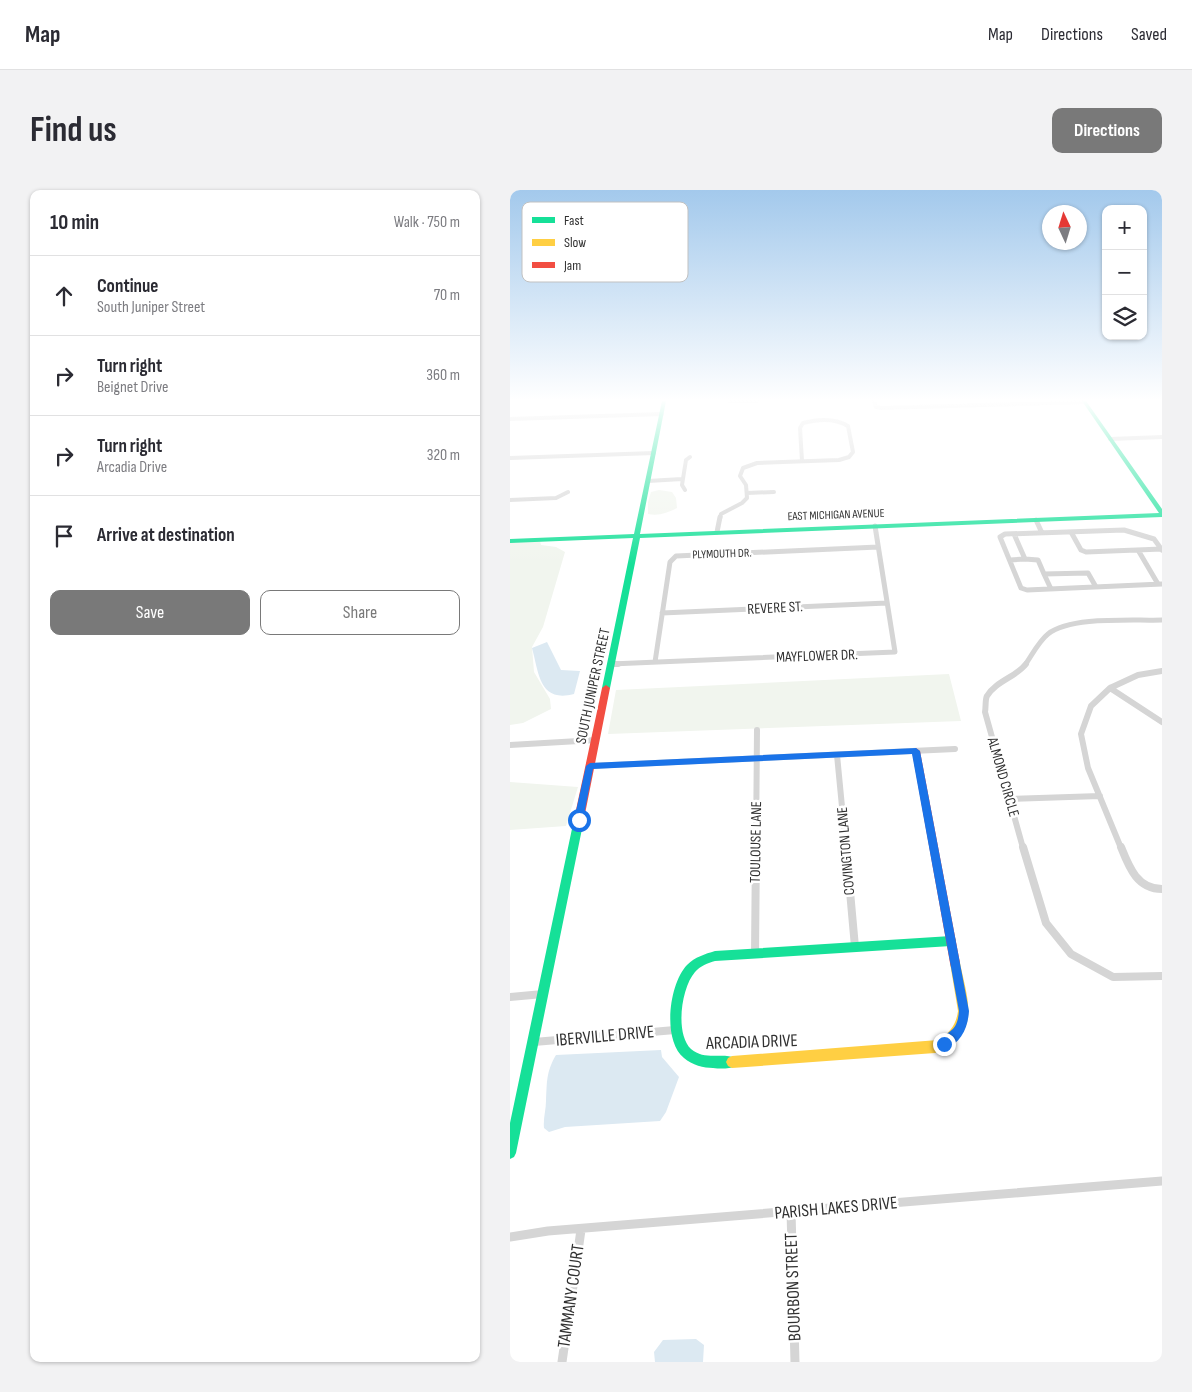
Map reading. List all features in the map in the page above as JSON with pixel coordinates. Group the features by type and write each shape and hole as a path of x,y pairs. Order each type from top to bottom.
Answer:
{"street":[{"path":"510,458 565,456"},
{"name":"SOUTH JUNIPER STREET","path":"510,1153 653,456"},
{"path":"802,456 802,461"},
{"path":"717,532 721,514 748,498 746,484 740,476 743,468 757,463 839,460 850,456"},
{"path":"1122,456 1162,514"},
{"path":"685,490 682,485 682,479 686,460 690,457"},
{"path":"648,481 682,479"},
{"path":"510,500 556,498 568,492"},
{"path":"747,493 774,492"},
{"name":"EAST MICHIGAN AVENUE","path":"510,541 1162,514"},
{"path":"1036,520 1042,533"},
{"name":"MAYFLOWER DR.","path":"611,664 895,652 875,526"},
{"path":"1160,584 1026,590 1021,588 1000,537 1014,534 1124,530 1154,539 1162,550"},
{"path":"1070,532 1081,550 1086,552 1162,550"},
{"path":"1014,534 1024,559"},
{"name":"PLYMOUTH DR.","path":"655,662 670,562 676,556 878,547"},
{"path":"1138,550 1160,584"},
{"path":"1010,560 1038,560 1051,589"},
{"path":"1044,574 1088,573 1096,587"},
{"name":"REVERE ST.","path":"662,614 887,603"},
{"name":"ALMOND CIRCLE","path":"1162,620 1076,623 1060,626 1046,635 1022,669 1002,682 987,696 985,712 1008,799 1046,923 1071,954 1114,977 1162,976"},
{"path":"1162,671 1138,675 1110,688 1091,706 1081,734 1088,768 1132,874 1152,889 1162,889"},
{"path":"1110,688 1162,722"},
{"name":"TOULOUSE LANE","path":"755,954 757,730"},
{"path":"510,745 596,740"},
{"path":"590,766 955,749"},
{"name":"ARCADIA DRIVE","path":"916,751 964,1011 963,1023 959,1032 944,1044 935,1047 714,1063 703,1062 690,1057 677,1040 678,992 685,975 700,961 714,956 951,941"},
{"name":"COVINGTON LANE","path":"836,755 855,947"},
{"path":"1008,799 1100,796"},
{"path":"510,997 543,994"},
{"name":"IBERVILLE DRIVE","path":"534,1042 676,1030"},
{"name":"PARISH LAKES DRIVE","path":"510,1237 548,1231 581,1230 1162,1181"},
{"name":"BOURBON STREET","path":"791,1211 795,1362"},
{"name":"TAMMANY COURT","path":"562,1362 581,1230"}],"shaded area":[{"path":"659,490 672,492 676,498 677,508 663,514 648,514 648,502 651,492"},
{"path":"540,541 541,545 556,547 565,552 543,627 532,647 534,672 550,699 551,709 523,723 510,725 510,542"},
{"path":"547,642 561,670 580,671 574,694 562,696 554,694 542,684 532,648"},
{"path":"949,674 961,721 608,734 616,690"},
{"path":"510,782 578,787 566,826 510,830"},
{"path":"661,1050 662,1057 679,1077 666,1112 660,1121 565,1127 549,1132 544,1128 548,1077 550,1067 556,1055"},
{"path":"696,1339 704,1345 703,1362 655,1362 654,1352 663,1340"}],"traffic: fast":[{"path":"606,688 653,456"},
{"path":"1122,456 1162,513"},
{"path":"510,541 1162,515"},
{"path":"510,1153 578,824"},
{"path":"732,1062 721,1063 698,1060 688,1054 678,1038 676,1014 680,989 689,971 700,962 715,956 951,941"}],"traffic: slow":[{"path":"732,1062 935,1047 941,1045 956,1034 963,1018 964,1011 955,963"}],"traffic: jam":[{"path":"578,824 606,688"},
{"path":"916,751 955,963"}],"route":[{"path":"579,820 590,766 916,751 964,1011 963,1023 959,1032 944,1044"}]}
